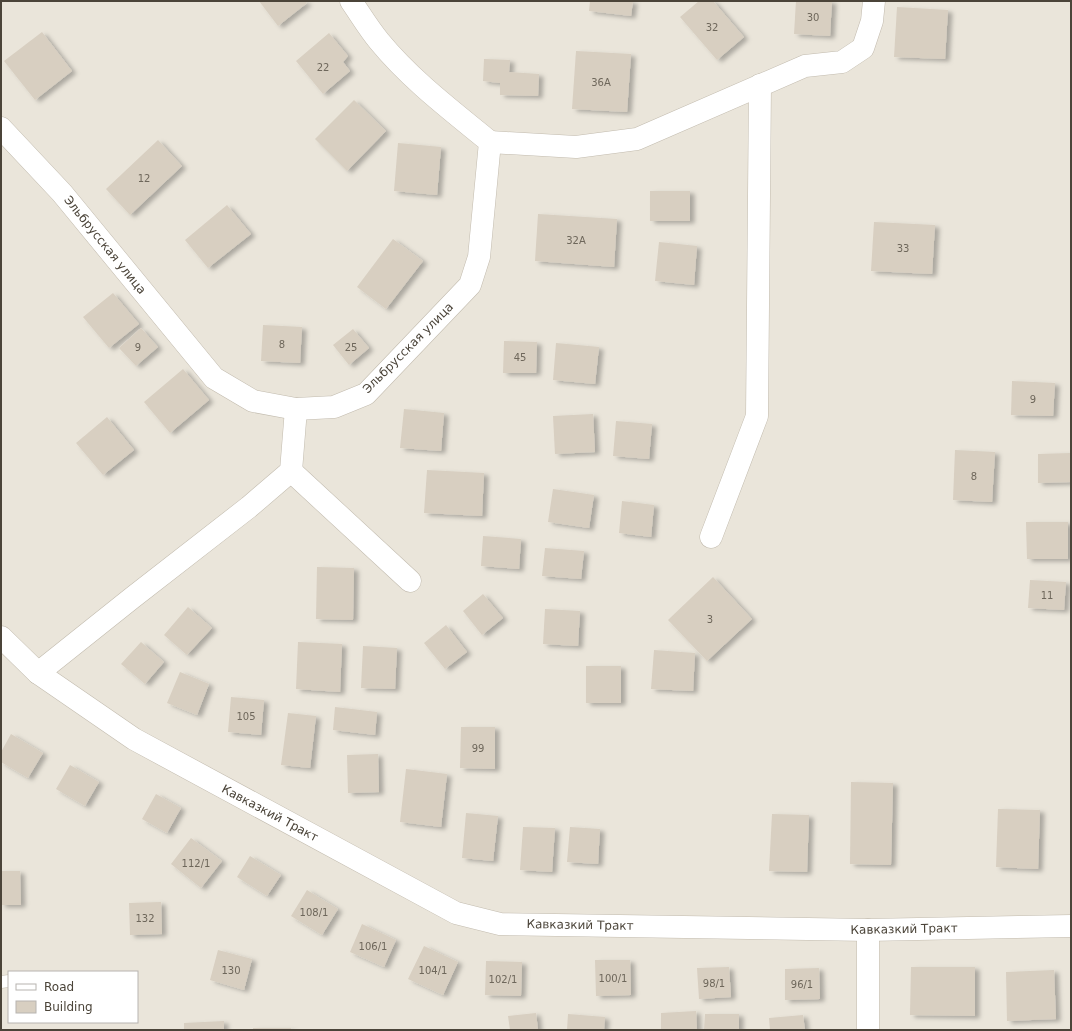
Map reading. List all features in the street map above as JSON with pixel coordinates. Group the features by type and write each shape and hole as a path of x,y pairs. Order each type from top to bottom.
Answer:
{"street":[{"path":"351,1 378,40 404,68 425,89 490,142 576,147 636,139 805,66 842,62 863,48 872,21 874,1"},
{"path":"711,537 757,416 760,85"},
{"name":"Эльбрусская улица","path":"1,128 62,193 214,378 253,401 296,409 334,407 366,394 470,285 479,257 490,142"},
{"path":"38,673 249,507 292,471 296,409"},
{"path":"292,471 410,582"},
{"name":"Кавказкий Тракт","path":"1,637 38,673 134,738 456,913 500,924 868,930 1071,926"},
{"path":"868,930 868,1030"}],"shaded area":[{"path":"1,1 1071,1 1071,1030 1,1030"}],"building":[{"path":"259,1 305,1 307,3 278,26"},
{"path":"590,1 633,1 631,16 589,11"},
{"path":"699,1 713,1 744,37 717,60 680,17"},
{"path":"796,1 832,1 830,36 794,34"},
{"path":"897,7 948,10 945,59 894,57"},
{"path":"42,32 72,71 35,100 4,61"},
{"path":"329,33 348,56 343,62 350,71 323,94 296,61"},
{"path":"576,51 631,54 627,112 572,109"},
{"path":"484,59 510,60 509,72 539,74 538,96 500,95 500,83 483,81"},
{"path":"354,100 386,131 347,171 315,139"},
{"path":"158,140 182,166 130,215 106,189"},
{"path":"398,143 441,147 437,195 394,191"},
{"path":"650,191 690,191 690,221 650,221"},
{"path":"227,205 251,234 208,268 185,240"},
{"path":"538,214 617,219 614,267 535,261"},
{"path":"874,222 935,225 932,274 871,271"},
{"path":"393,239 423,261 386,309 357,287"},
{"path":"659,242 697,246 694,285 655,281"},
{"path":"113,293 139,324 109,348 83,317"},
{"path":"263,325 302,327 300,363 261,361"},
{"path":"141,328 158,347 136,366 119,348"},
{"path":"353,329 369,348 349,365 333,345"},
{"path":"504,341 537,342 536,373 503,373"},
{"path":"556,343 599,347 595,384 553,380"},
{"path":"183,369 209,400 170,433 144,402"},
{"path":"1012,381 1055,383 1053,416 1011,415"},
{"path":"404,409 444,413 441,451 400,448"},
{"path":"593,414 595,452 555,454 553,416"},
{"path":"107,417 134,450 103,475 76,443"},
{"path":"616,421 652,424 649,459 613,456"},
{"path":"955,450 995,452 992,502 953,500"},
{"path":"1071,453 1071,482 1038,483 1038,454"},
{"path":"427,470 484,473 482,516 424,513"},
{"path":"553,489 594,495 589,528 548,522"},
{"path":"622,501 654,505 651,537 619,533"},
{"path":"1026,522 1068,522 1068,559 1027,559"},
{"path":"483,536 521,539 519,569 481,566"},
{"path":"545,548 584,551 581,579 542,576"},
{"path":"317,567 354,568 353,620 316,619"},
{"path":"713,577 752,619 707,661 668,620"},
{"path":"1030,580 1066,582 1064,610 1028,608"},
{"path":"483,594 503,618 482,635 463,611"},
{"path":"188,607 212,628 187,655 164,635"},
{"path":"545,609 580,611 578,646 543,644"},
{"path":"446,625 467,652 445,669 424,643"},
{"path":"141,642 164,662 145,684 121,664"},
{"path":"298,642 342,644 340,692 296,689"},
{"path":"363,646 397,648 395,689 361,688"},
{"path":"654,650 695,653 693,691 651,689"},
{"path":"586,666 621,666 621,703 586,703"},
{"path":"180,672 209,684 197,715 167,703"},
{"path":"231,697 264,700 261,735 228,732"},
{"path":"335,707 377,712 375,735 333,730"},
{"path":"288,713 316,716 310,768 281,765"},
{"path":"461,727 495,727 495,769 460,768"},
{"path":"11,734 43,753 28,778 1,762 1,752"},
{"path":"378,754 379,792 348,793 347,755"},
{"path":"70,765 99,782 85,806 56,789"},
{"path":"406,769 447,774 441,827 400,822"},
{"path":"851,782 893,783 891,865 850,864"},
{"path":"156,794 181,808 167,833 142,819"},
{"path":"998,809 1040,810 1038,869 996,867"},
{"path":"466,813 498,816 493,861 462,858"},
{"path":"772,814 809,815 807,872 769,871"},
{"path":"523,827 555,828 552,872 520,870"},
{"path":"570,827 600,829 598,864 567,862"},
{"path":"191,838 222,861 201,888 171,864"},
{"path":"250,856 281,875 267,896 237,877"},
{"path":"1,871 20,871 21,905 1,905"},
{"path":"307,890 338,909 322,935 291,916"},
{"path":"161,902 162,934 130,935 129,903"},
{"path":"362,924 396,940 384,967 350,952"},
{"path":"424,946 458,962 443,995 408,979"},
{"path":"218,950 252,959 244,990 210,980"},
{"path":"595,960 630,960 631,995 596,996"},
{"path":"486,961 522,962 521,996 485,995"},
{"path":"729,967 731,997 699,999 697,968"},
{"path":"911,967 975,967 975,1016 910,1015"},
{"path":"819,968 820,999 785,1000 785,969"},
{"path":"1054,970 1056,1019 1007,1021 1006,972"},
{"path":"696,1011 697,1030 661,1030 661,1013"},
{"path":"536,1013 538,1030 510,1030 508,1016"},
{"path":"568,1014 605,1017 604,1030 567,1030"},
{"path":"705,1014 739,1014 739,1030 704,1030"},
{"path":"803,1015 805,1030 770,1030 769,1018"},
{"path":"224,1021 224,1030 184,1030 184,1023"},
{"path":"253,1028 291,1028 291,1030 253,1030"}]}
